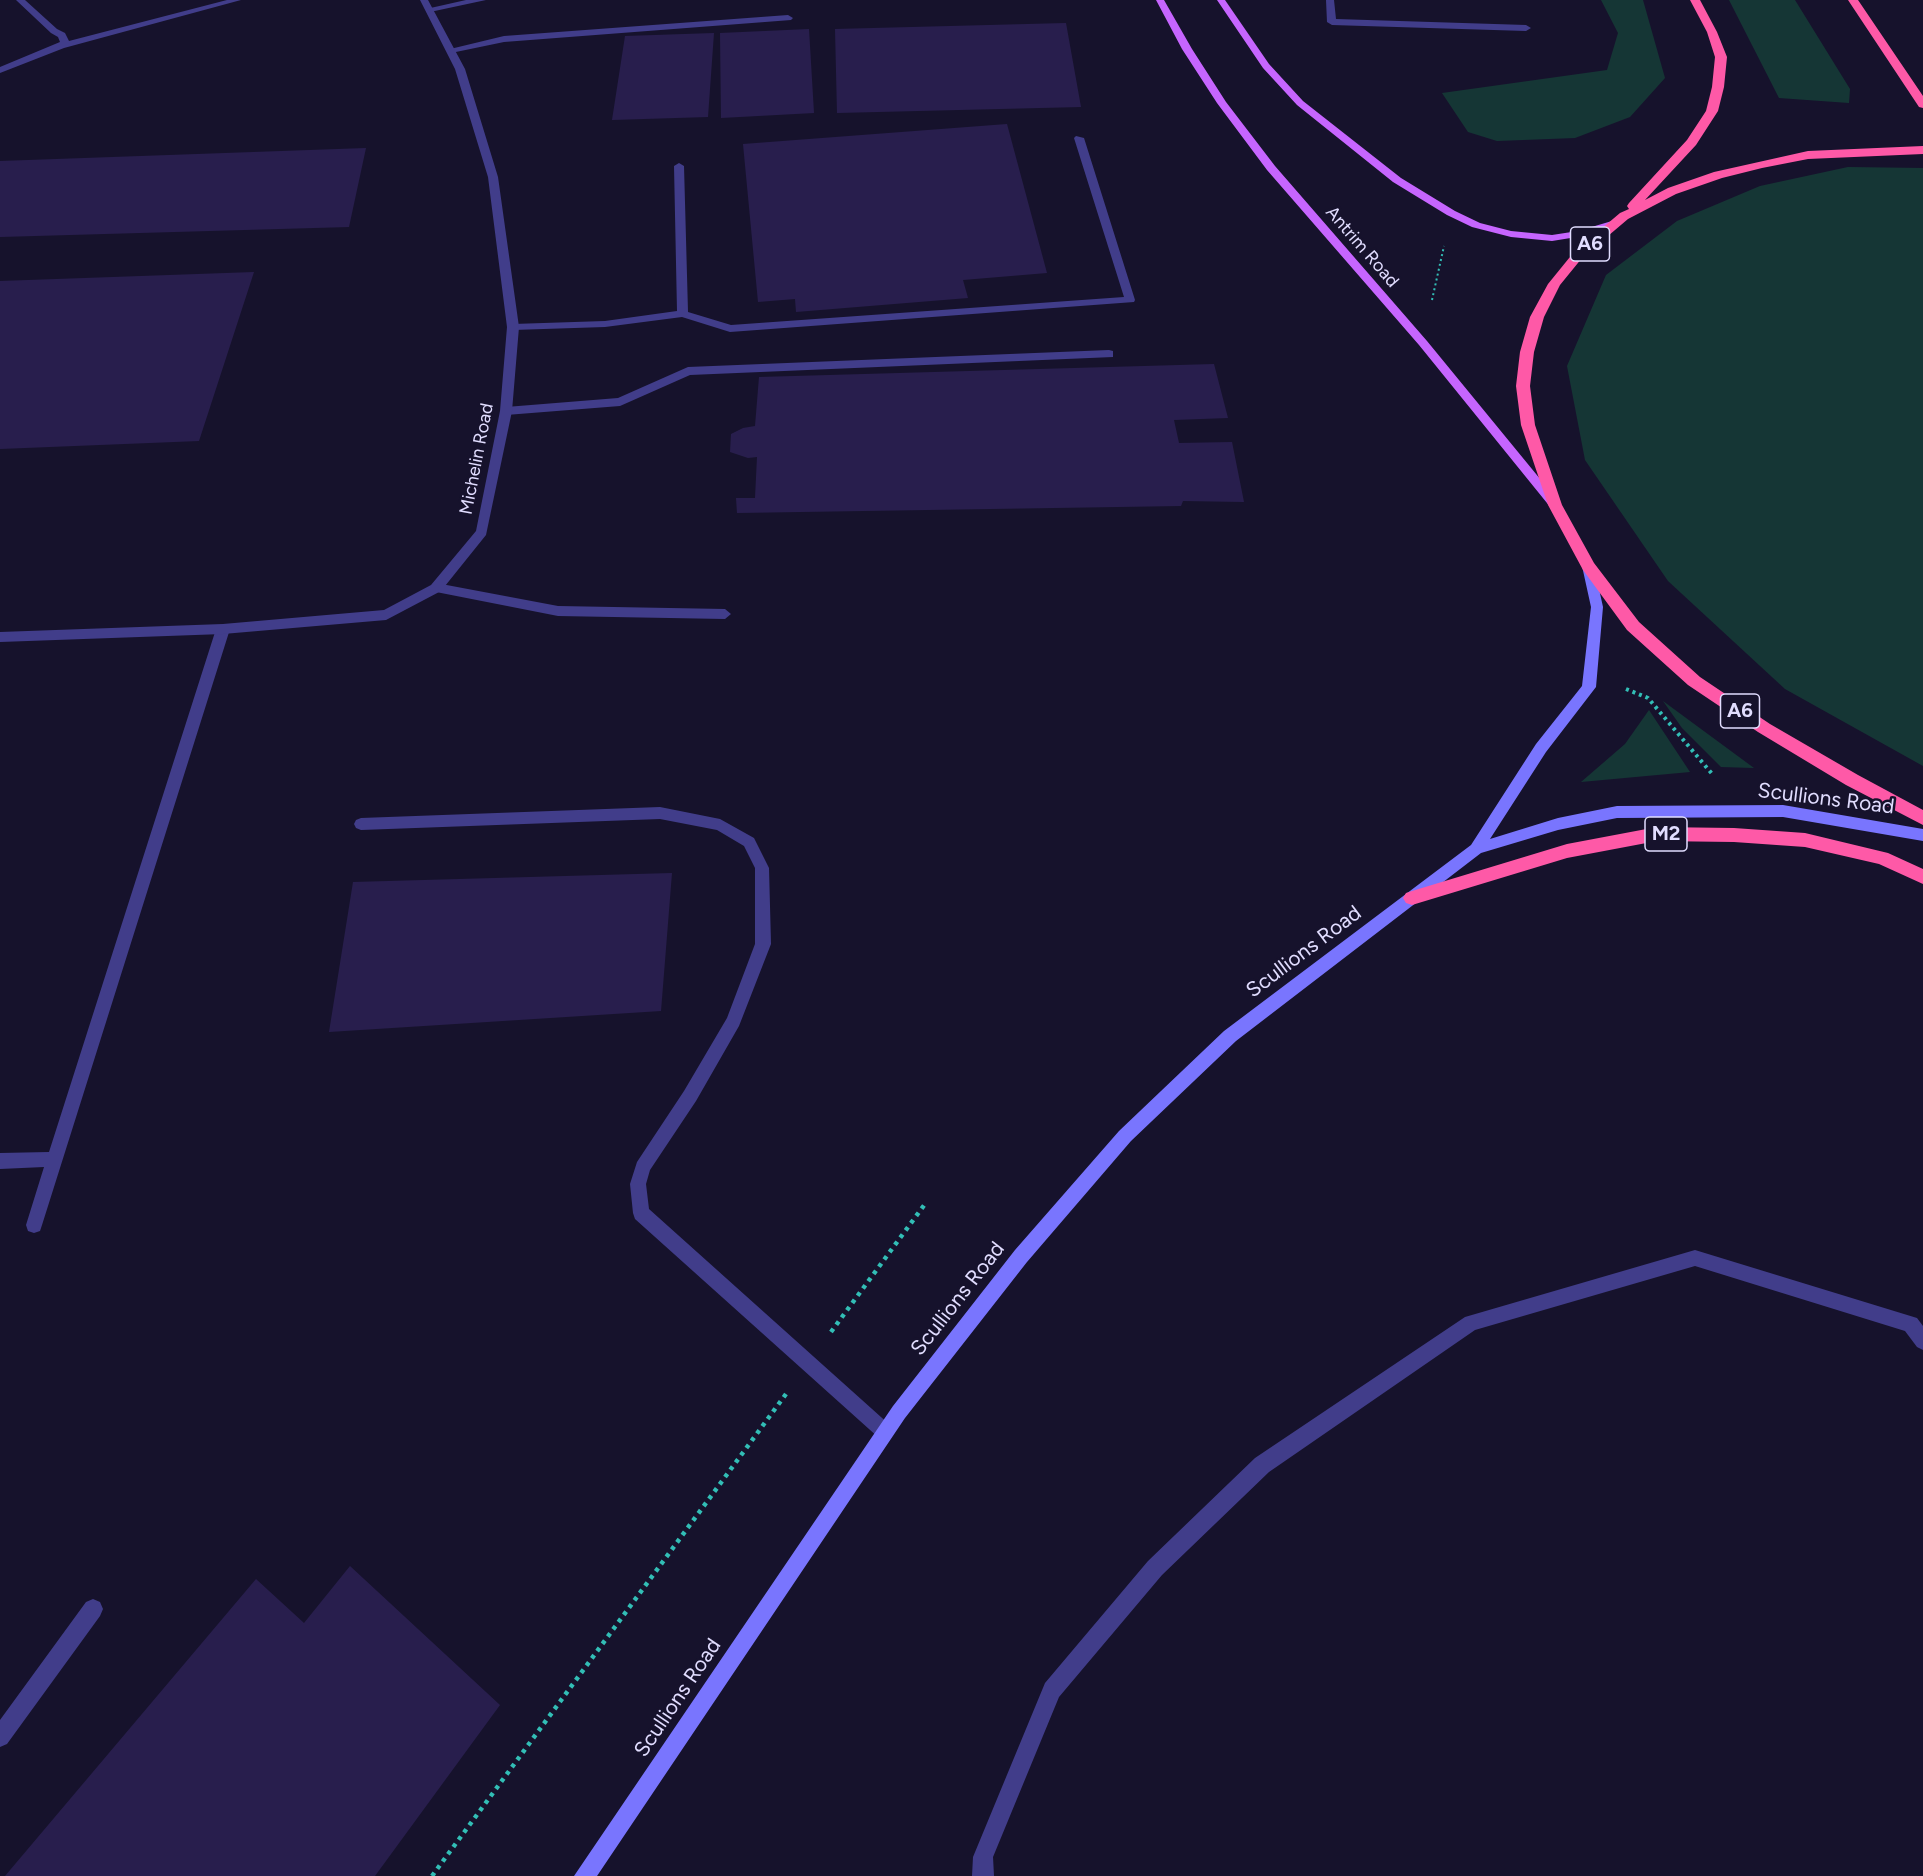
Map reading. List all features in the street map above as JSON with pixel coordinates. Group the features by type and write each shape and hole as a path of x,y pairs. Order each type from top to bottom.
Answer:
{"highway":[{"path":"1624,216 1692,142 1712,111 1718,87 1721,57 1712,32 1695,0"},
{"path":"1853,0 1923,105"},
{"name":"A6","path":"1923,150 1808,155 1761,164 1718,175 1672,191 1624,216 1578,255 1554,284 1538,317 1527,352 1523,387 1528,425 1555,505 1588,566 1633,626 1694,681 1764,728 1852,780 1923,818"},
{"name":"M2","path":"1412,898 1567,851 1657,834 1734,835 1805,840 1882,858 1923,877"}],"main road":[{"name":"Antrim Road","path":"1160,0 1221,103 1271,168 1423,343 1555,505"},
{"name":"A6","path":"1221,0 1266,66 1300,103 1397,180 1451,213 1476,225 1511,234 1552,238 1579,234 1612,224"},
{"name":"Scullions Road","path":"585,1876 885,1432 1021,1256 1125,1136 1230,1036 1476,849 1541,748 1589,687 1597,607 1588,566"},
{"name":"Scullions Road","path":"1476,849 1558,824 1617,812 1783,812 1923,834"}],"street":[{"path":"20,0 54,31 62,35 64,42 61,46"},
{"path":"0,70 61,46 237,0"},
{"path":"427,5 482,0"},
{"path":"1330,0 1332,22 1526,28"},
{"name":"Michelin Road","path":"0,637 223,629 386,615 435,588 482,532 506,411 513,327 493,177 460,69 427,5"},
{"path":"451,50 504,39 788,18"},
{"path":"513,327 605,324 683,314 730,329 1130,300 1079,138"},
{"path":"679,166 683,314"},
{"path":"506,411 620,402 688,371 1109,354"},
{"path":"435,588 558,611 725,614"},
{"path":"34,1225 223,629"},
{"path":"361,824 660,813 720,825 749,842 762,868 763,944 734,1021 690,1096 643,1167 638,1184 641,1213 885,1432"},
{"path":"0,1161 55,1159"},
{"path":"983,1876 983,1857 1052,1690 1155,1568 1262,1465 1472,1323 1695,1258 1911,1324 1923,1341"},
{"path":"0,1737 93,1609"}],"path":[{"path":"1423,343 1451,213"},
{"path":"1589,674 1648,698 1715,776 1727,811"},
{"path":"432,1876 925,1204"}],"green space":[{"path":"1601,0 1643,0 1665,78 1630,117 1575,138 1497,141 1468,132 1442,93 1607,70 1618,33"},
{"path":"1729,0 1795,0 1850,89 1849,103 1779,98"},
{"path":"1848,167 1923,168 1923,766 1785,689 1668,581 1585,460 1567,366 1606,275 1677,221 1760,186"},
{"path":"1663,701 1754,768 1721,767 1682,728"},
{"path":"1649,710 1690,772 1581,782 1625,744"}],"building":[{"path":"1066,23 1081,107 837,113 835,29"},
{"path":"809,29 814,113 721,118 720,33"},
{"path":"714,33 708,117 612,120 625,36"},
{"path":"1007,124 1047,273 963,280 968,298 796,312 795,299 758,302 743,144"},
{"path":"366,148 349,227 0,237 0,161"},
{"path":"254,272 199,441 0,449 0,281"},
{"path":"1214,364 1228,418 1174,420 1179,443 1232,442 1244,502 1183,501 1181,506 737,513 736,498 755,498 757,457 748,458 730,452 731,434 743,428 755,426 759,377"},
{"path":"672,873 661,1011 329,1032 353,882"},
{"path":"350,1566 500,1705 375,1876 5,1876 256,1579 304,1623"}]}
